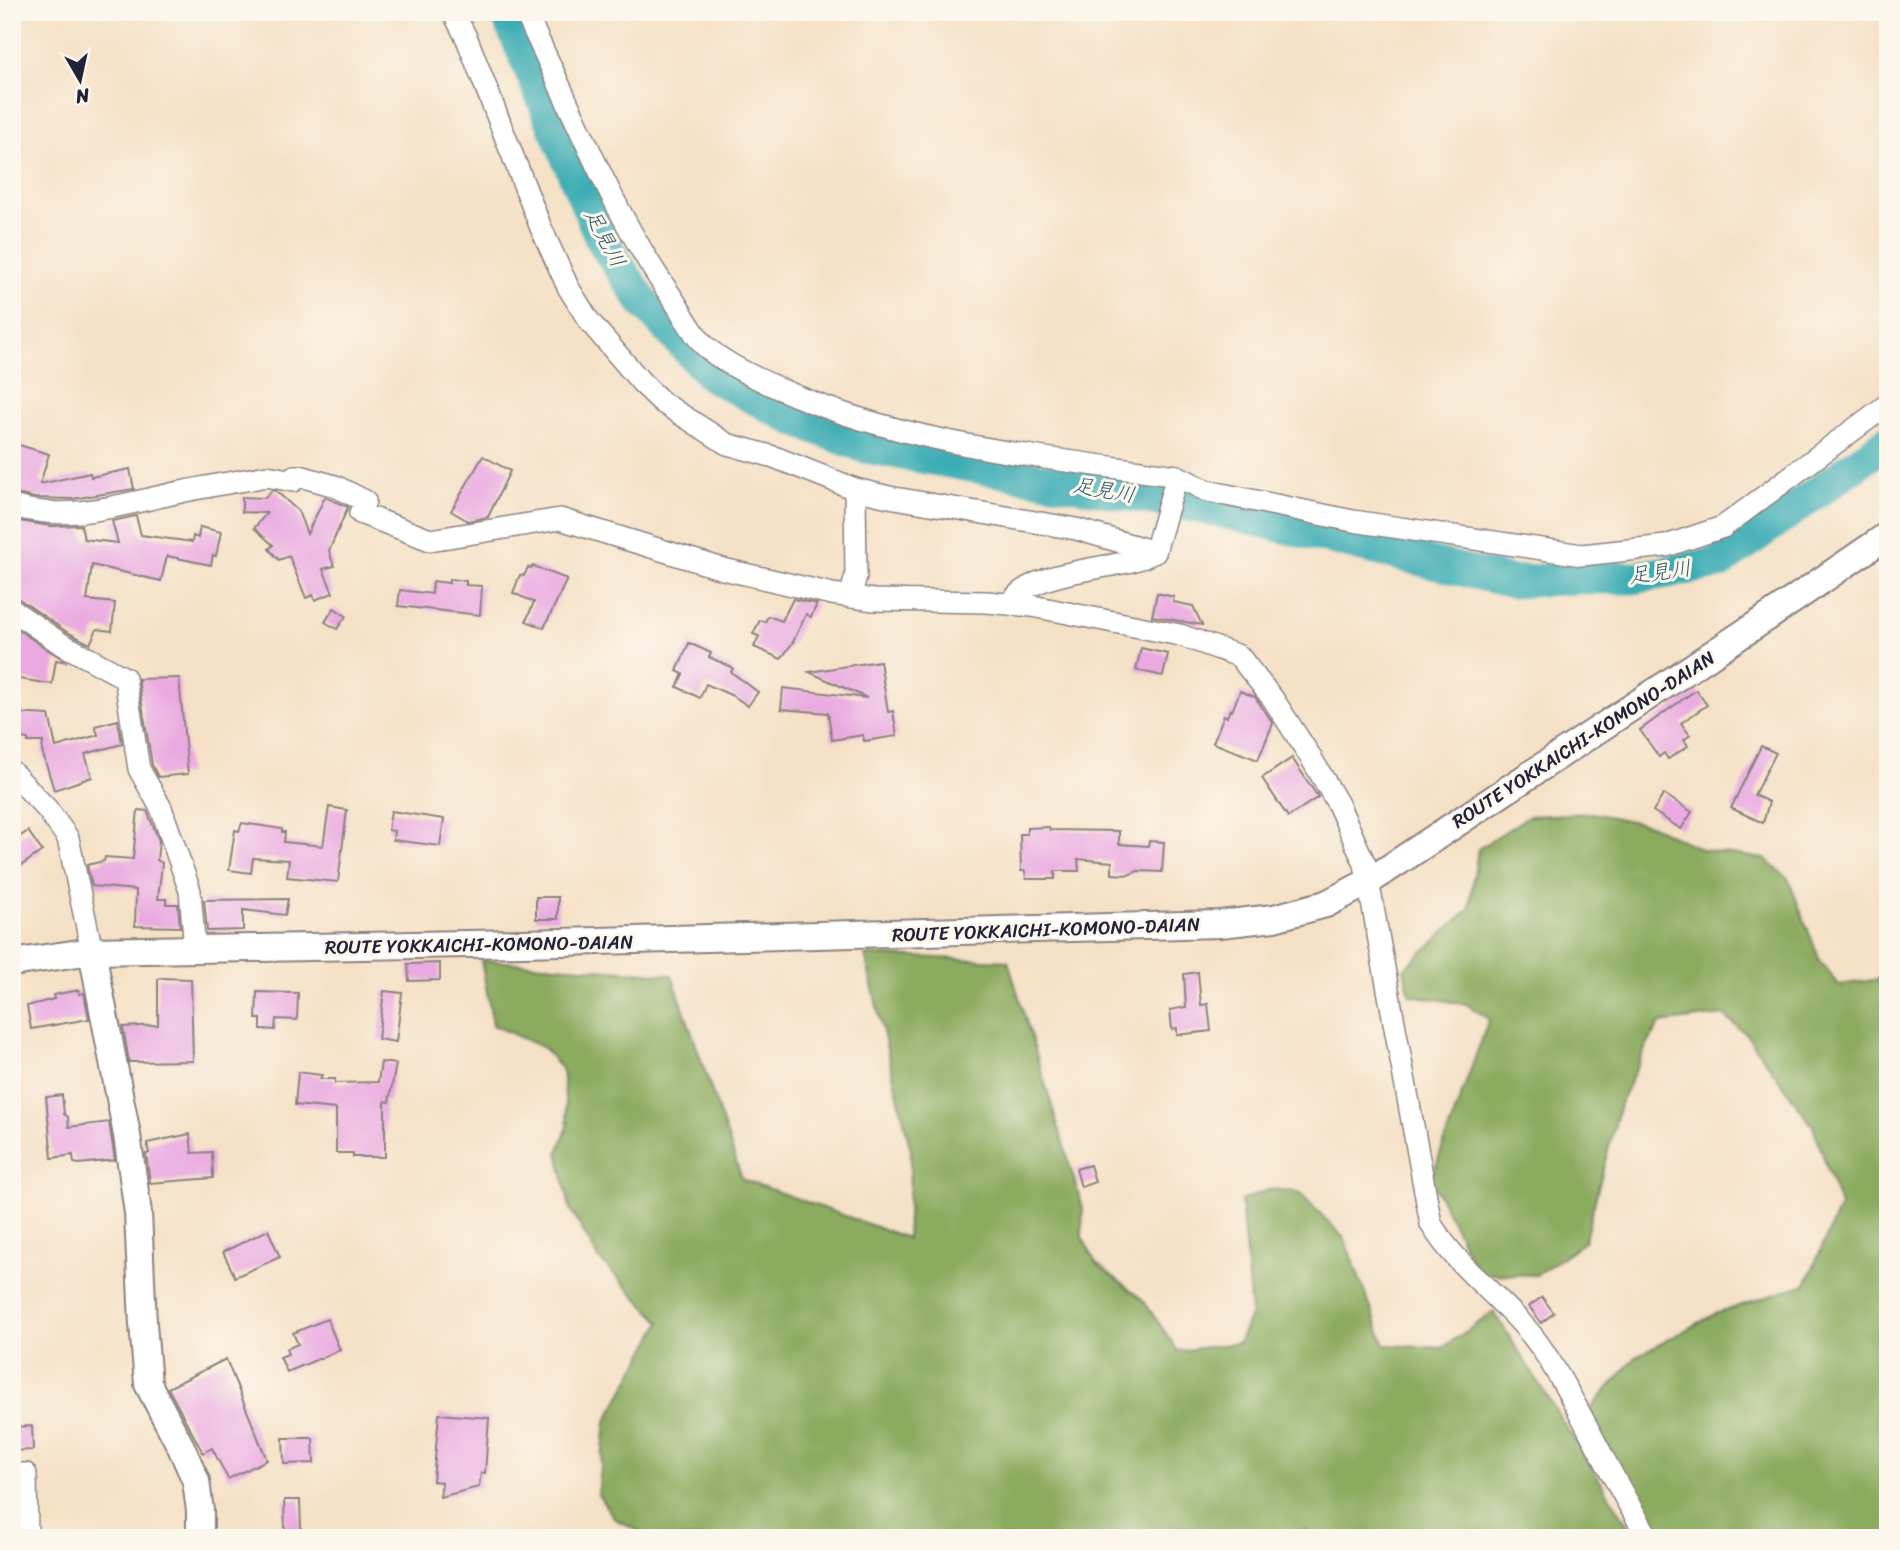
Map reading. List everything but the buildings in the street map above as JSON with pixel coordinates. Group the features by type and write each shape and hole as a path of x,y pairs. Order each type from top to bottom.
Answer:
{"main road":[{"name":"ROUTE YOKKAICHI-KOMONO-DAIAN","path":"12,963 92,951 1220,924 1274,918 1326,904 1368,882 1888,535"},
{"path":"92,951 127,1135 138,1213 142,1324 148,1384 196,1481 200,1538"}],"street":[{"path":"453,12 467,39 541,228 568,287 590,321 642,383 663,403 727,444 774,457 855,489 1076,529 1155,552"},
{"path":"525,12 647,262 706,346 752,376 822,408 882,427 929,439 1177,476 1207,491 1353,522 1581,555 1666,545 1723,527 1888,404"},
{"path":"12,506 61,514 94,512 267,476 293,481 294,476 300,475 335,486 365,501 360,513 430,540 560,519 723,569 850,597 1012,604 1158,630 1215,646 1238,656 1273,699 1339,804 1365,864 1431,1224 1451,1255 1519,1319 1544,1352 1649,1538"},
{"path":"1012,604 1015,595 1027,587 1065,574 1135,561 1155,552 1177,476"},
{"path":"850,597 856,576 855,489"},
{"path":"12,610 60,643 125,678 139,769 161,808 190,891 195,950"},
{"path":"12,772 47,809 68,838 92,951"},
{"path":"12,1474 26,1474 27,1538"}],"green space":[{"path":"1592,813 1650,825 1703,850 1765,859 1788,878 1820,961 1839,985 1888,978 1888,1538 1661,1538 1586,1414 1636,1357 1715,1314 1806,1284 1840,1206 1813,1126 1745,1033 1723,1015 1660,1023 1621,1101 1584,1242 1537,1275 1478,1274 1431,1179 1489,1019 1466,1004 1410,995 1404,969 1469,909 1478,849 1529,816"},
{"path":"865,955 1008,961 1083,1209 1082,1237 1096,1263 1143,1300 1178,1351 1238,1343 1251,1314 1241,1201 1270,1189 1299,1192 1344,1238 1385,1345 1442,1348 1494,1312 1636,1538 1313,1538 1307,1530 1242,1534 1238,1538 652,1538 615,1519 598,1495 606,1422 661,1322 599,1259 570,1209 558,1152 568,1126 562,1070 544,1048 493,1025 481,960 672,975 742,1179 907,1238 911,1151"}],"waterway":[{"name":"足見川","path":"506,12 602,241 643,302 712,376 793,419 865,447 1214,510 1512,582 1633,578 1719,563 1888,441"}]}
